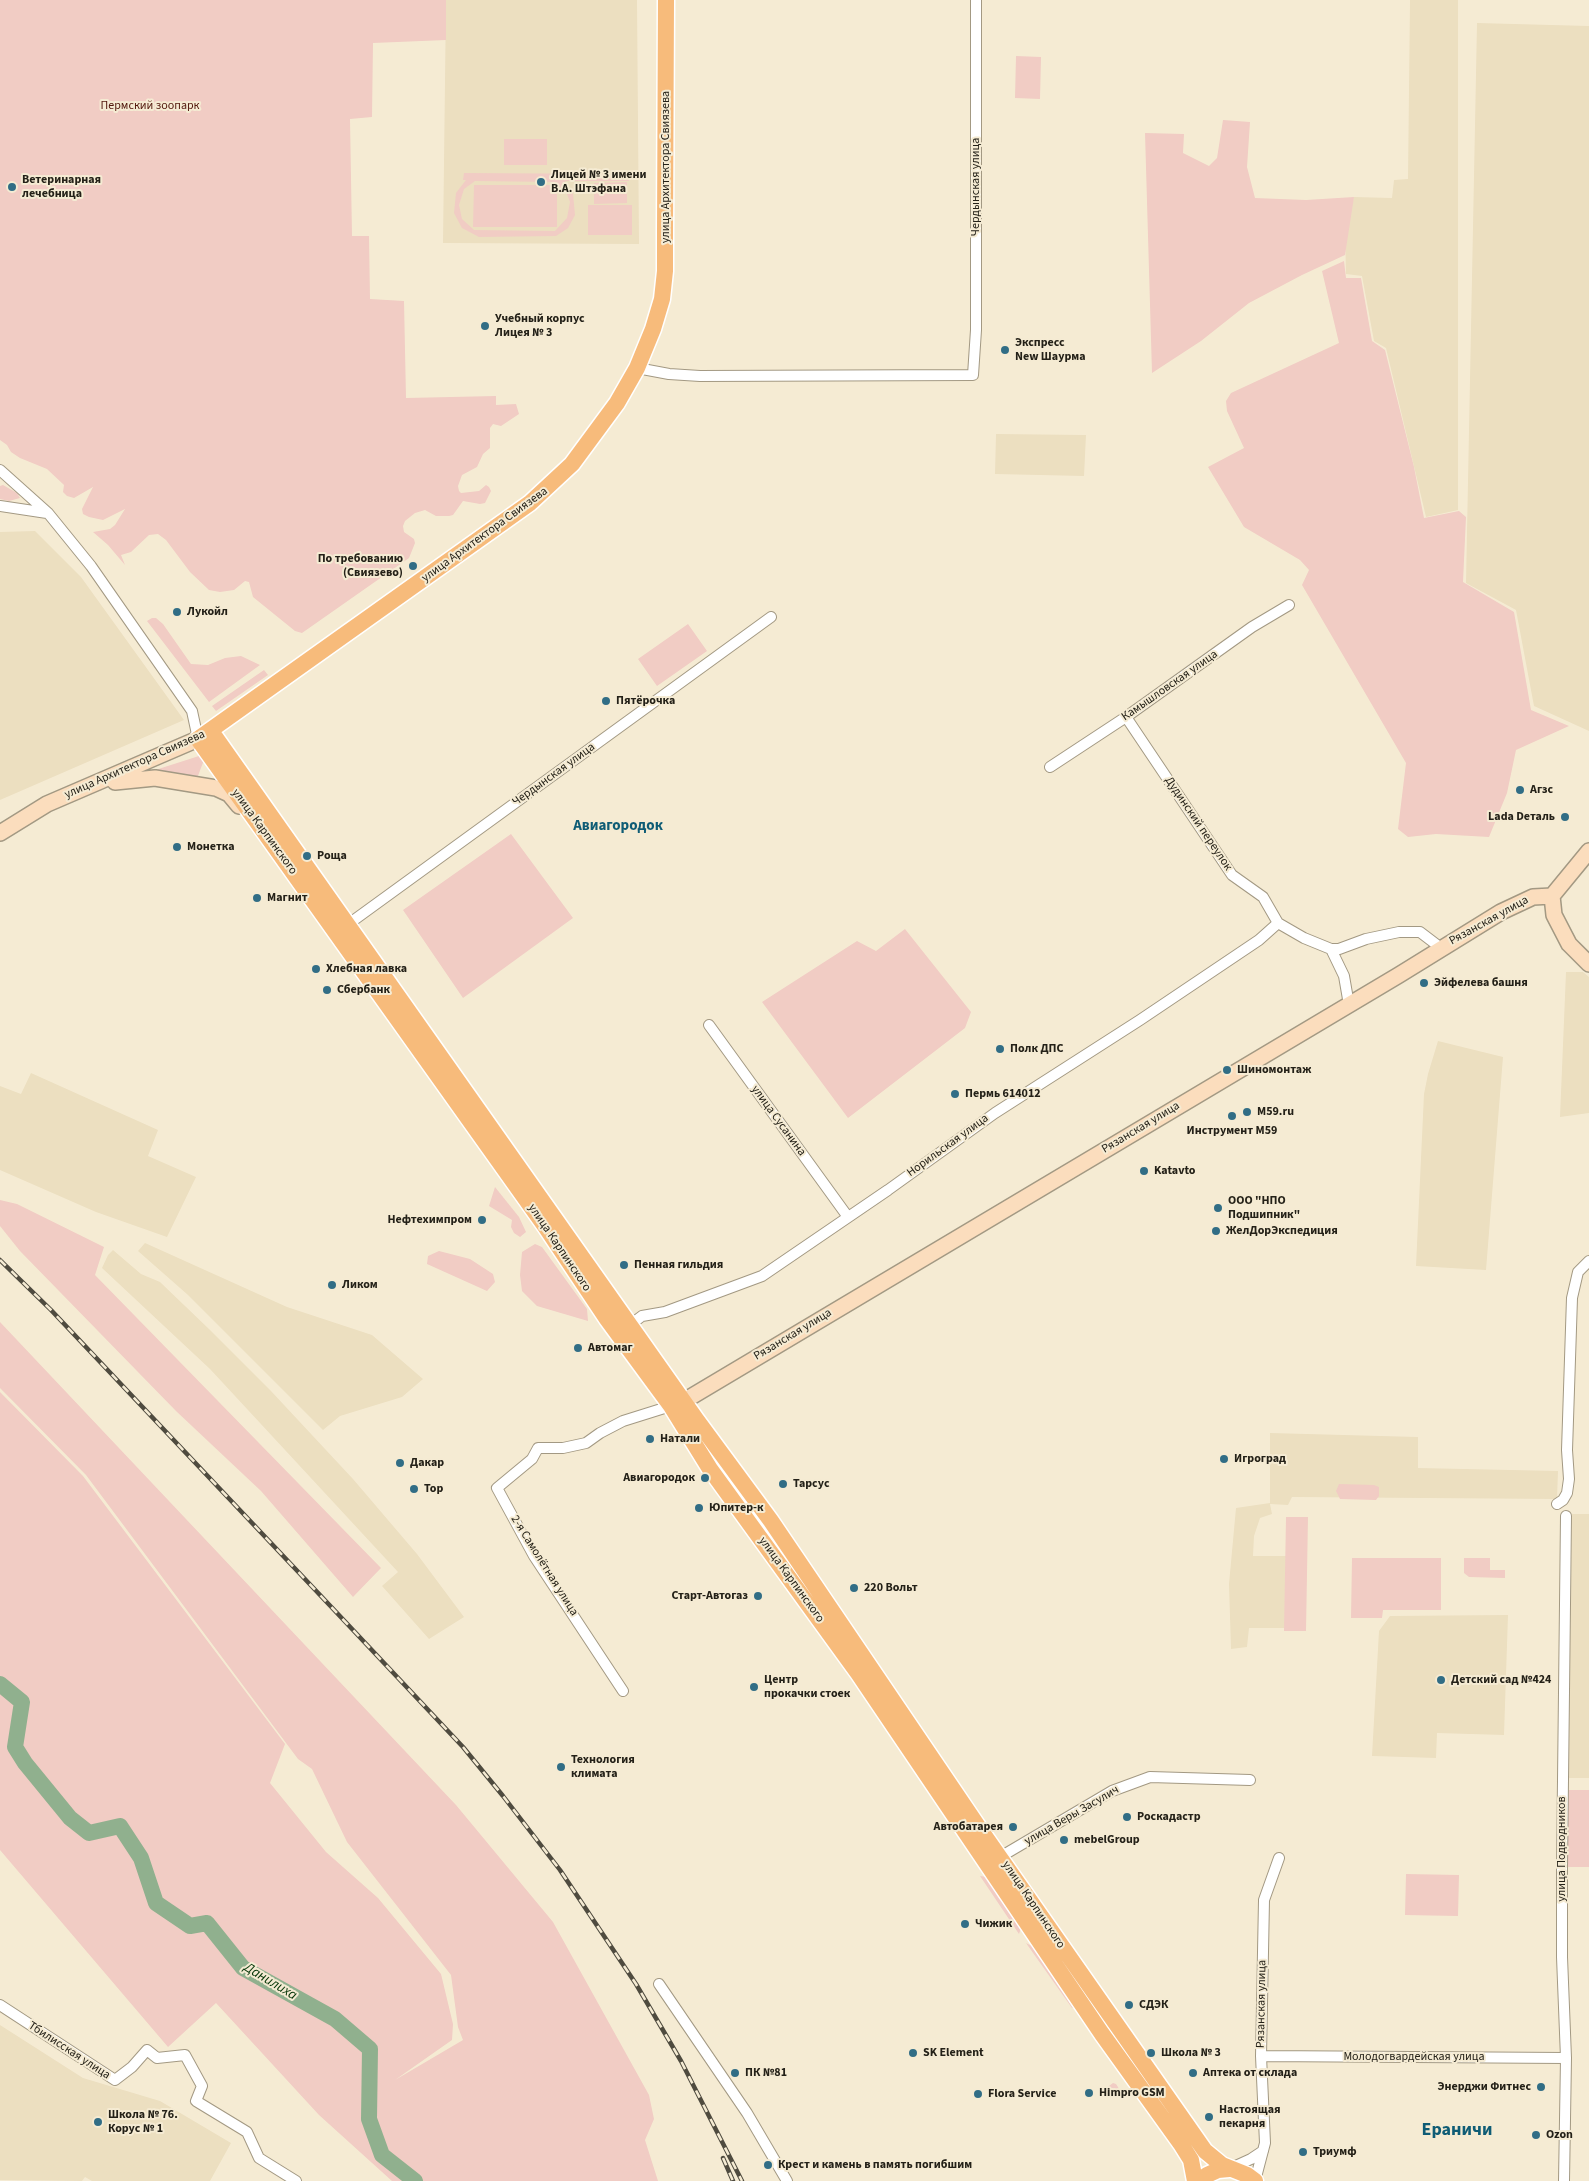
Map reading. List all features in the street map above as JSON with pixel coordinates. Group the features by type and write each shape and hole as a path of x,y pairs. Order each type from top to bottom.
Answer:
{"main road":[{"name":"улица Архитектора Свиязева","path":"204,735 530,503 552,484 582,452 617,403 637,368 653,329 662,299 665,271 666,0"},
{"name":"улица Карпинского","path":"204,735 259,825 342,929"},
{"name":"улица Карпинского","path":"204,735 480,1125 630,1325 678,1404 710,1468 994,1861 1081,1974 1205,2151 1229,2169 1238,2170 1255,2181"},
{"name":"улица Карпинского","path":"502,1155 545,1226 607,1319 678,1404 777,1530 994,1861 1069,1986 1181,2144 1191,2160 1195,2181"},
{"path":"763,1542 761,1532 764,1528 770,1527 777,1530"},
{"path":"1069,1986 1079,1985 1081,1974"},
{"path":"1201,2181 1207,2175 1218,2170 1229,2169"}],"street":[{"name":"Чердынская улица","path":"637,368 687,376 973,375 976,330 976,0"},
{"name":"улица Карпинского","path":"0,470 48,513 92,566 192,711 204,735"},
{"path":"0,506 48,513"},
{"name":"Камышловская улица","path":"1050,767 1126,717 1252,628 1289,605"},
{"name":"Чердынская улица","path":"342,929 771,617"},
{"path":"192,711 204,735"},
{"name":"Дудинский переулок","path":"1126,717 1232,875 1263,897 1278,923"},
{"name":"улица Архитектора Свиязева","path":"0,833 36,810 204,735"},
{"path":"89,787 122,780 155,778 216,788 228,794 248,817 259,825"},
{"path":"1589,851 1552,896 1554,915 1569,944 1589,964"},
{"name":"Рязанская улица","path":"678,1404 1349,1005 1501,912 1532,897 1552,896"},
{"path":"1278,923 1304,938 1331,949 1339,949 1366,939 1399,932 1420,932 1441,948"},
{"name":"Норильская улица","path":"630,1325 642,1316 665,1312 762,1276 995,1112 1259,940 1278,923"},
{"path":"1331,949 1344,976 1349,1005"},
{"name":"улица Сусанина","path":"709,1025 848,1217"},
{"path":"1557,1504 1563,1500 1567,1493 1569,1479 1567,1450 1572,1298 1578,1272 1589,1262"},
{"name":"2-я Самолётная улица","path":"624,1691 534,1556 498,1488 532,1460 538,1448 563,1448 586,1443 623,1421 678,1404"},
{"name":"улица Подводников","path":"1564,2181 1566,2058 1562,1957 1566,1516"},
{"name":"улица Веры Засулич","path":"994,1861 1112,1790 1150,1777 1250,1780"},
{"name":"Рязанская улица","path":"1255,2181 1264,2143 1262,2056 1264,1900 1279,1858"},
{"path":"659,1984 747,2113 786,2181"},
{"name":"Тбилисская улица","path":"0,2005 115,2080 132,2067 146,2050 157,2058 185,2055 202,2086 196,2101 247,2132 259,2158 296,2181"},
{"name":"Молодогвардейская улица","path":"1262,2056 1566,2058"},
{"path":"1229,2169 1252,2159 1263,2151"}],"shaded area":[{"name":"Лицей № 3 имени В.А. Штэфана","path":"446,0 637,0 639,244 443,243"},
{"path":"1410,0 1458,0 1458,510 1426,517 1386,348 1374,341 1362,276 1346,274 1345,229 1354,197 1392,198 1394,180 1408,179"},
{"path":"1477,23 1589,26 1589,731 1534,706 1516,610 1466,583"},
{"path":"996,434 1086,435 1084,476 995,474"},
{"path":"35,531 81,577 184,720 0,800 0,532"},
{"path":"1566,972 1583,972 1589,977 1589,1113 1560,1117"},
{"path":"1438,1041 1503,1057 1486,1270 1416,1266 1424,1094"},
{"path":"31,1073 158,1130 148,1156 196,1177 167,1237 96,1212 0,1170 0,1086 21,1094"},
{"path":"145,1243 287,1307 372,1335 423,1379 402,1397 340,1416 323,1430 188,1295 138,1251"},
{"path":"113,1250 141,1274 160,1282 271,1391 353,1479 417,1554 464,1617 429,1639 382,1586 398,1572 210,1369 102,1268 108,1255"},
{"path":"1270,1433 1418,1437 1418,1468 1558,1471 1557,1499 1292,1497 1288,1505 1270,1504 1272,1514 1260,1518 1254,1536 1253,1556 1286,1556 1285,1628 1249,1628 1247,1647 1231,1649 1229,1584 1236,1508 1270,1503"},
{"path":"1572,1514 1589,1514 1589,1778 1568,1778"},
{"name":"Детский сад №424","path":"1508,1615 1504,1735 1437,1733 1436,1758 1372,1756 1379,1631 1390,1616"},
{"name":"Школа № 76. Корус № 1","path":"0,2025 83,2078 160,2101 231,2143 210,2181 92,2181 85,2177 82,2181 0,2180"}],"green space":[{"name":"Пермский зоопарк","path":"0,0 446,0 446,40 373,43 372,117 350,119 352,236 369,236 370,299 404,301 406,398 496,396 496,405 516,404 519,414 501,426 493,424 490,428 490,448 483,454 477,467 462,475 458,486 461,493 479,491 486,485 489,487 491,491 485,503 463,501 453,515 449,516 436,516 425,510 415,513 405,521 403,526 404,532 414,539 415,543 409,558 302,633 295,631 253,597 249,582 245,581 234,590 220,592 209,590 190,572 166,540 158,534 149,535 131,552 121,555 125,565 108,545 93,532 110,529 115,525 125,509 103,520 83,514 82,509 93,487 74,498 67,496 63,492 64,485 47,469 20,458 11,452 7,445 0,440"},
{"path":"1016,56 1041,57 1040,99 1015,98"},
{"path":"1223,120 1250,122 1247,167 1255,198 1306,200 1354,197 1345,255 1249,303 1201,341 1152,373 1145,133 1184,134 1183,153 1209,166 1217,158"},
{"path":"504,139 547,139 547,165 504,165"},
{"path":"464,173 629,174 629,181 565,181 573,194 575,215 568,228 556,236 479,237 462,228 454,213 456,193 466,180 463,180","holes":["475,181 554,182 567,194 570,202 567,218 555,231 474,230 462,219 459,205 464,189"]},
{"path":"627,182 627,203 594,204 594,183"},
{"path":"474,185 557,185 557,227 473,227"},
{"path":"588,205 632,205 632,235 588,235"},
{"path":"1344,261 1346,278 1361,278 1372,341 1385,350 1414,467 1424,518 1459,511 1466,517 1463,582 1514,612 1531,710 1569,726 1516,750 1507,793 1489,837 1436,834 1408,837 1398,829 1406,763 1302,585 1309,570 1300,560 1244,527 1208,467 1244,448 1227,411 1226,401 1231,393 1339,343 1322,271"},
{"path":"3,485 17,493 20,498 9,501 0,499 0,486"},
{"path":"156,618 163,624 191,664 208,665 225,658 241,656 260,665 209,702 147,621"},
{"path":"688,624 707,651 657,686 638,659"},
{"path":"264,670 268,675 216,711 212,706"},
{"path":"199,756 204,760 196,781 149,772"},
{"path":"511,834 573,918 463,998 403,910"},
{"path":"905,929 971,1012 965,1028 848,1118 762,1002 857,941 876,951"},
{"path":"495,1187 519,1217 526,1232 520,1237 514,1233 511,1227 512,1220 489,1206"},
{"path":"0,1200 17,1204 104,1247 95,1275 381,1568 353,1597 261,1491 176,1411 20,1251 0,1226"},
{"path":"535,1244 542,1247 587,1309 588,1321 537,1306 522,1291 520,1275 522,1252"},
{"path":"439,1251 470,1259 493,1274 495,1282 487,1291 427,1264 428,1256"},
{"path":"0,1322 456,1805 553,1922 649,2095 654,2119 645,2140 658,2181 392,2181 319,2115 216,2003 168,2047 0,1850 0,1392 83,1476 285,1744 270,1783 326,1852 378,1898 441,1974 453,2024 452,2040 395,2080 463,2040 458,2027 451,1975 347,1842 312,1769 298,1759 86,1475 0,1388"},
{"path":"1339,1484 1374,1485 1379,1487 1379,1496 1376,1500 1340,1499 1336,1491"},
{"path":"1286,1517 1308,1517 1306,1631 1284,1631"},
{"path":"1352,1558 1441,1558 1441,1610 1383,1610 1382,1618 1351,1618"},
{"path":"1464,1558 1490,1558 1490,1570 1505,1570 1505,1578 1469,1577 1464,1573"},
{"path":"1568,1790 1589,1790 1589,1867 1567,1867"},
{"path":"1406,1874 1459,1875 1458,1916 1405,1915"},
{"path":"980,1876 987,1877 1021,1928 1019,1934"},
{"path":"1026,1943 1034,1947 1073,2008 1072,2008"},
{"path":"1113,2083 1116,2084 1125,2098 1101,2092"}],"waterway":[{"name":"Данилиха","path":"0,1684 22,1702 15,1747 25,1763 70,1818 89,1833 120,1826 141,1858 156,1903 190,1926 207,1923 243,1968 335,2019 370,2049 369,2119 382,2155 415,2181"}],"railway":[{"path":"0,1260 51,1310 463,1747 503,1796 560,1870 636,1984 681,2061 742,2181"},
{"path":"723,2158 733,2181"}],"place":[{"name":"Лицей № 3 имени В.А. Штэфана","path":"541,182"},
{"name":"Ветеринарная лечебница","path":"12,187"},
{"name":"Учебный корпус Лицея № 3","path":"485,326"},
{"name":"Экспресс New Шаурма","path":"1005,350"},
{"name":"По требованию (Свиязево)","path":"413,566"},
{"name":"Лукойл","path":"177,612"},
{"name":"Пятёрочка","path":"606,701"},
{"name":"Агзс","path":"1520,790"},
{"name":"Lada Dеталь","path":"1565,817"},
{"name":"Монетка","path":"177,847"},
{"name":"Роща","path":"307,856"},
{"name":"Магнит","path":"257,898"},
{"name":"Хлебная лавка","path":"316,969"},
{"name":"Эйфелева башня","path":"1424,983"},
{"name":"Сбербанк","path":"327,990"},
{"name":"Полк ДПС","path":"1000,1049"},
{"name":"Шиномонтаж","path":"1227,1070"},
{"name":"Пермь 614012","path":"955,1094"},
{"name":"M59.ru","path":"1247,1112"},
{"name":"Инструмент М59","path":"1232,1116"},
{"name":"Katavto","path":"1144,1171"},
{"name":"ООО \"НПО Подшипник\"","path":"1218,1208"},
{"name":"Нефтехимпром","path":"482,1220"},
{"name":"ЖелДорЭкспедиция","path":"1216,1231"},
{"name":"Пенная гильдия","path":"624,1265"},
{"name":"Ликом","path":"332,1285"},
{"name":"Автомаг","path":"578,1348"},
{"name":"Натали","path":"650,1439"},
{"name":"Игроград","path":"1224,1459"},
{"name":"Дакар","path":"400,1463"},
{"name":"Авиагородок","path":"705,1478"},
{"name":"Тарсус","path":"783,1484"},
{"name":"Тор","path":"414,1489"},
{"name":"Юпитер-к","path":"699,1508"},
{"name":"220 Вольт","path":"854,1588"},
{"name":"Старт-Автогаз","path":"758,1596"},
{"name":"Детский сад №424","path":"1441,1680"},
{"name":"Центр прокачки стоек","path":"754,1687"},
{"name":"Технология климата","path":"561,1767"},
{"name":"Роскадастр","path":"1127,1817"},
{"name":"Автобатарея","path":"1013,1827"},
{"name":"mebelGroup","path":"1064,1840"},
{"name":"Чижик","path":"965,1924"},
{"name":"СДЭК","path":"1129,2005"},
{"name":"SK Element","path":"913,2053"},
{"name":"Школа № 3","path":"1151,2053"},
{"name":"ПК №81","path":"735,2073"},
{"name":"Аптека от склада","path":"1193,2073"},
{"name":"Энерджи Фитнес","path":"1541,2087"},
{"name":"Himpro GSM","path":"1089,2093"},
{"name":"Flora Service","path":"978,2094"},
{"name":"Настоящая пекарня","path":"1209,2117"},
{"name":"Школа № 76. Корус № 1","path":"98,2122"},
{"name":"Ozon","path":"1536,2135"},
{"name":"Триумф","path":"1303,2152"},
{"name":"Крест и камень в память погибшим","path":"768,2165"}],"district":[{"name":"Авиагородок","path":"618,827"},
{"name":"Ераничи","path":"1457,2131"}]}
